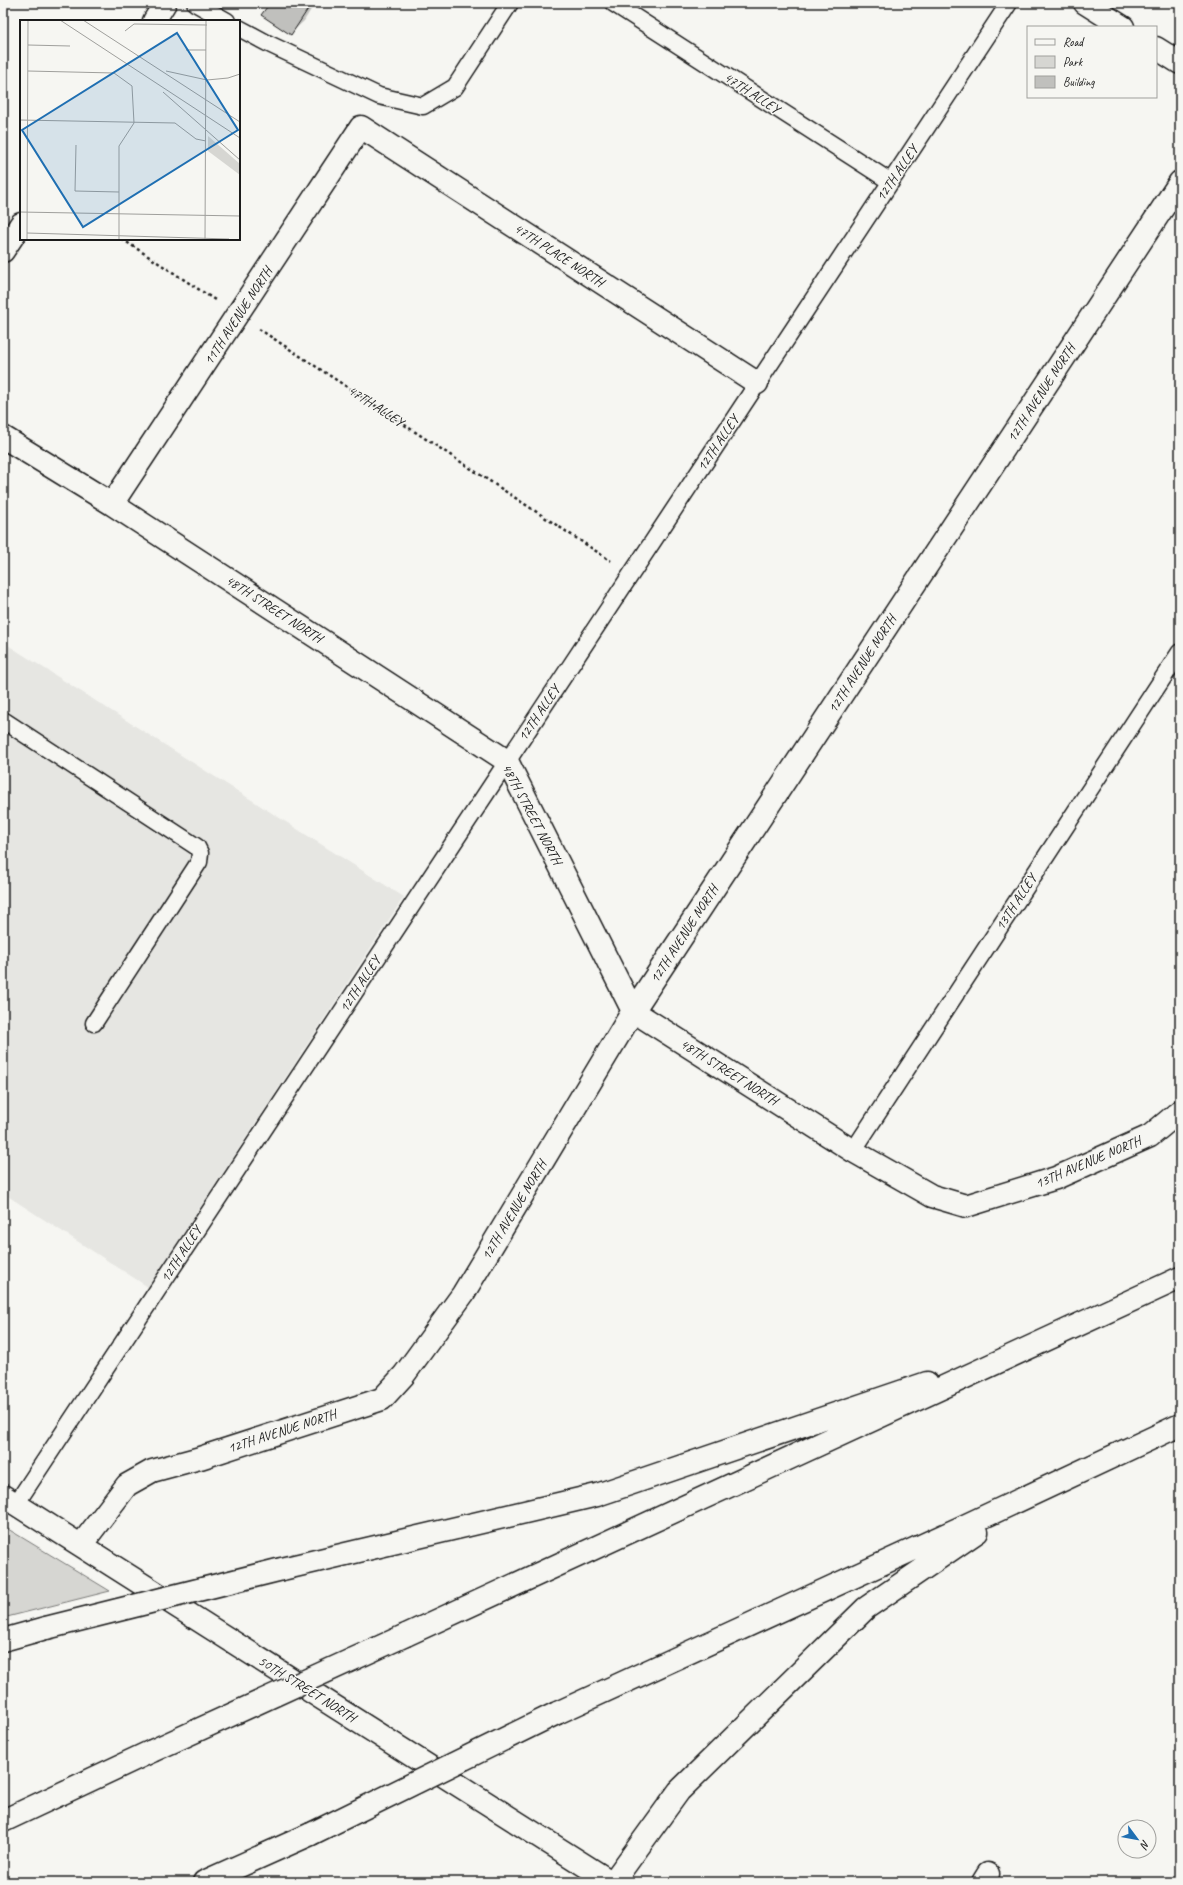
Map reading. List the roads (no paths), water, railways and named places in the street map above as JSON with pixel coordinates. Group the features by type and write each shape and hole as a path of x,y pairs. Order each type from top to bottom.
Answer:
{"main road":[{"path":"155,20 165,3"},
{"path":"1085,3 1121,26"},
{"path":"1157,49 1180,63"},
{"name":"11TH AVENUE NORTH","path":"112,504 361,127"},
{"name":"47TH PLACE NORTH","path":"361,127 757,383"},
{"name":"12TH AVENUE NORTH","path":"81,1545 127,1485 152,1471 200,1458 382,1399 404,1375 463,1294 633,1011 1180,182"},
{"path":"3,251 20,226"},
{"name":"48TH STREET NORTH","path":"3,436 112,504 507,761 633,1011 853,1151 932,1196 966,1206"},
{"name":"13TH AVENUE NORTH","path":"966,1206 1056,1178 1150,1136 1180,1111"},
{"path":"3,1821 152,1751 1040,1344 1180,1278"},
{"path":"3,1640 282,1569 597,1495 1040,1344"},
{"path":"204,1882 311,1834 557,1713 1029,1496 1180,1424"},
{"path":"612,1882 679,1790 866,1608 1029,1496"},
{"name":"50TH STREET NORTH","path":"9,1500 612,1882"}],"lane":[{"path":"195,3 225,20"},
{"path":"240,29 267,43 379,96 423,106 455,87 510,3"},
{"name":"47TH ALLEY","path":"613,3 891,182"},
{"name":"12TH ALLEY","path":"9,1500 507,761 1009,3"},
{"name":"13TH ALLEY","path":"853,1151 1180,652"},
{"path":"3,720 197,847 200,853 199,862 94,1023"}]}
